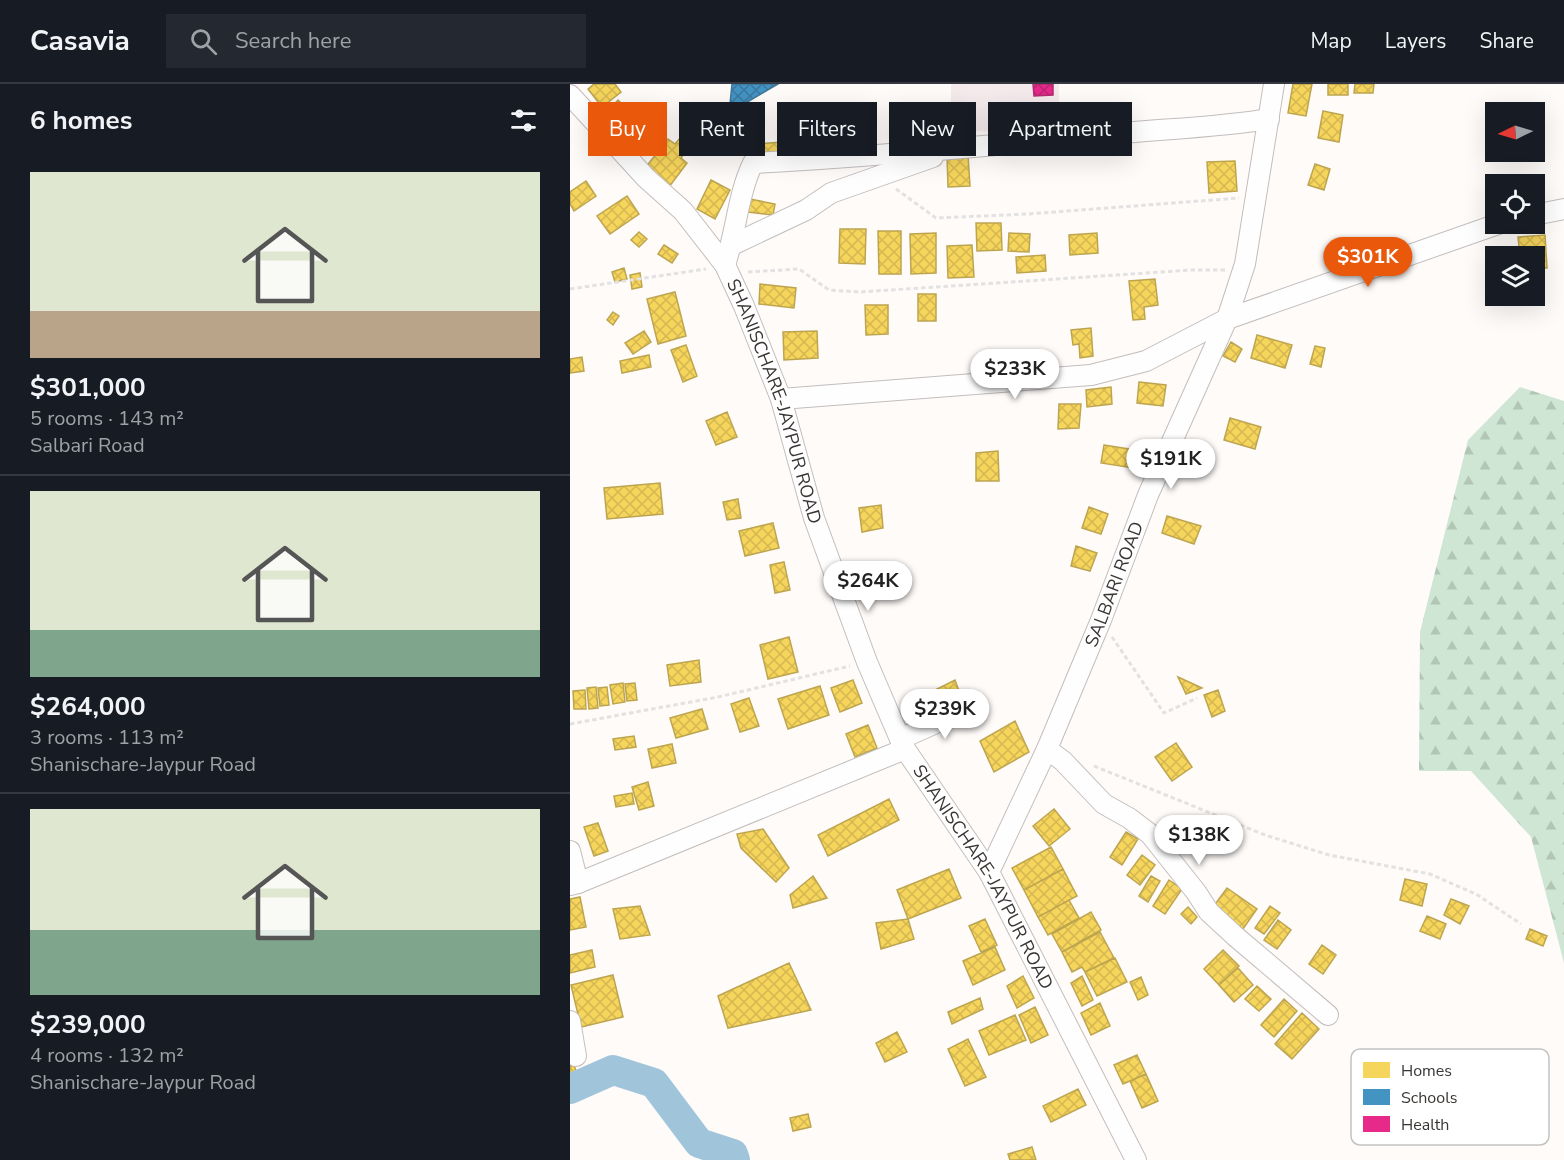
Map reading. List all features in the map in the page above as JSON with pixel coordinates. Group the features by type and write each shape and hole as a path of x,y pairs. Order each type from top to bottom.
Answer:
{"street":[{"name":"SALBARI ROAD","path":"989,872 1047,749 1101,620 1148,495 1227,319 1245,264 1274,84"},
{"name":"SHANISCHARE-JAYPUR ROAD","path":"570,95 646,178 683,211 727,269 781,399 814,518 867,662 902,744 989,872 1136,1160"},
{"path":"976,146 1149,130 1227,126 1269,118"},
{"path":"727,269 746,177 753,163 889,153"},
{"path":"732,245 806,210 831,194 936,156"},
{"path":"1545,212 1564,209"},
{"path":"781,399 1091,375 1146,361 1227,319 1485,229"},
{"path":"570,851 574,884 902,744 974,706"},
{"path":"1047,749 1063,761 1104,804 1129,818 1149,834 1196,892 1209,912 1328,1015"},
{"path":"570,1021 576,1056"}],"path":[{"path":"869,180 901,191 936,218 1028,214 1256,197"},
{"path":"570,289 727,269 799,268 829,290 860,292 1224,269 1239,284"},
{"path":"1101,620 1164,713 1197,698"},
{"path":"570,724 718,698 867,662"},
{"path":"1063,761 1076,759 1286,842 1329,855 1430,874 1476,894 1521,924"}],"shaded area":[{"path":"951,84 1059,84 1059,102 988,102 988,131 976,131 976,102 951,102"}],"green space":[{"path":"1520,387 1564,401 1564,963 1531,837 1471,771 1419,771 1420,632 1468,440"}],"building: Homes":[{"path":"594,84 615,84 621,92 608,102 598,102 588,89"},
{"path":"1293,84 1312,84 1306,116 1288,113"},
{"path":"1328,84 1348,84 1348,95 1328,95"},
{"path":"1355,84 1374,84 1373,93 1354,93"},
{"path":"1323,111 1343,115 1339,142 1318,138"},
{"path":"668,139 675,144 679,139 679,156 682,156 681,158 687,163 666,191 642,172 655,156 667,156"},
{"path":"777,142 777,152 765,153 765,143"},
{"path":"947,156 968,156 970,186 948,187"},
{"path":"1235,161 1237,191 1209,193 1207,162"},
{"path":"1315,164 1330,169 1324,190 1308,185"},
{"path":"711,180 730,190 715,219 697,209"},
{"path":"586,181 596,196 574,211 570,204 570,192"},
{"path":"627,196 639,214 610,234 597,216"},
{"path":"750,199 775,204 773,215 748,212"},
{"path":"976,223 1001,223 1002,250 977,251"},
{"path":"840,229 866,229 865,264 839,263"},
{"path":"878,231 901,231 901,274 879,274"},
{"path":"639,232 647,239 639,247 631,240"},
{"path":"936,233 936,273 911,274 910,234"},
{"path":"1009,233 1030,234 1029,252 1008,251"},
{"path":"1097,233 1098,253 1070,255 1069,235"},
{"path":"1545,235 1547,268 1545,268 1545,246 1519,246 1518,237"},
{"path":"664,245 678,254 672,263 658,254"},
{"path":"972,245 974,277 948,278 947,246"},
{"path":"1045,255 1046,271 1017,273 1016,257"},
{"path":"624,268 627,279 615,282 612,272"},
{"path":"640,273 642,287 632,289 630,275"},
{"path":"1155,279 1158,305 1144,307 1145,319 1133,320 1129,281"},
{"path":"760,284 796,288 794,308 759,304"},
{"path":"675,292 686,336 658,344 647,299"},
{"path":"918,294 936,294 936,321 918,321"},
{"path":"865,305 888,305 888,334 866,335"},
{"path":"613,312 619,316 613,325 607,320"},
{"path":"1091,328 1093,356 1080,358 1079,344 1073,345 1071,330"},
{"path":"644,331 651,342 633,354 625,343"},
{"path":"817,331 818,358 784,360 783,332"},
{"path":"1257,335 1292,345 1285,368 1251,358"},
{"path":"1231,342 1242,349 1235,362 1223,356"},
{"path":"686,345 697,376 683,382 671,350"},
{"path":"1315,346 1325,348 1321,367 1310,364"},
{"path":"649,355 651,367 622,373 620,361"},
{"path":"582,357 584,371 570,373 570,359"},
{"path":"1139,382 1166,385 1163,406 1137,403"},
{"path":"1111,387 1112,404 1087,407 1086,390"},
{"path":"1059,404 1081,404 1079,428 1058,429"},
{"path":"727,412 737,437 716,445 706,421"},
{"path":"1230,418 1261,427 1255,449 1224,440"},
{"path":"1104,445 1135,450 1133,468 1101,463"},
{"path":"998,451 999,481 976,481 976,453"},
{"path":"660,483 663,514 607,519 604,488"},
{"path":"738,499 741,518 727,520 723,502"},
{"path":"881,505 883,528 862,532 859,508"},
{"path":"1089,507 1108,514 1101,534 1082,528"},
{"path":"1167,516 1201,526 1194,544 1162,533"},
{"path":"773,523 779,548 745,556 739,531"},
{"path":"1076,546 1097,553 1090,571 1071,566"},
{"path":"784,562 790,590 775,593 770,565"},
{"path":"789,637 798,672 768,679 760,645"},
{"path":"699,660 701,682 670,686 667,665"},
{"path":"1178,677 1202,688 1186,694"},
{"path":"853,680 862,703 840,712 831,688"},
{"path":"955,680 963,702 944,711 935,690"},
{"path":"623,683 625,702 613,704 610,685"},
{"path":"635,683 637,700 627,701 625,684"},
{"path":"820,686 829,715 788,729 778,699"},
{"path":"596,687 598,708 589,709 587,688"},
{"path":"607,687 609,705 600,706 598,688"},
{"path":"585,690 586,709 574,709 573,691"},
{"path":"1218,690 1225,711 1212,717 1204,695"},
{"path":"749,698 759,726 740,732 731,704"},
{"path":"702,709 708,729 676,738 670,718"},
{"path":"1015,721 1029,752 994,772 980,741"},
{"path":"868,725 877,748 855,757 846,734"},
{"path":"634,736 636,747 615,750 613,739"},
{"path":"1176,743 1192,767 1172,781 1155,757"},
{"path":"672,744 676,763 652,768 648,749"},
{"path":"648,782 654,806 639,810 632,787"},
{"path":"632,793 634,804 616,807 614,796"},
{"path":"889,799 899,820 828,856 818,835"},
{"path":"1054,809 1070,829 1049,846 1033,826"},
{"path":"598,823 608,851 594,856 584,827"},
{"path":"763,829 789,868 776,882 741,848 737,834"},
{"path":"1126,832 1138,839 1122,865 1110,857"},
{"path":"1051,847 1063,869 1024,890 1012,868"},
{"path":"1142,855 1155,865 1140,885 1127,875"},
{"path":"949,869 961,898 908,919 897,890"},
{"path":"1063,869 1077,896 1038,917 1024,890"},
{"path":"813,876 827,898 793,908 790,895"},
{"path":"1151,876 1160,881 1148,902 1139,896"},
{"path":"1405,879 1427,884 1422,906 1400,900"},
{"path":"1169,880 1182,889 1165,914 1153,906"},
{"path":"1227,888 1257,909 1243,929 1213,907"},
{"path":"580,897 586,927 570,930 570,899"},
{"path":"1451,899 1469,906 1460,924 1444,915"},
{"path":"1069,900 1079,918 1048,935 1038,917"},
{"path":"640,906 650,935 620,939 613,909"},
{"path":"1270,906 1280,913 1264,934 1255,928"},
{"path":"1188,907 1197,917 1191,924 1181,914"},
{"path":"1091,912 1101,930 1062,952 1052,934"},
{"path":"1427,916 1446,924 1440,939 1420,931"},
{"path":"908,919 914,939 881,949 876,923"},
{"path":"985,919 997,945 981,952 969,926"},
{"path":"1278,920 1291,930 1277,949 1264,940"},
{"path":"1530,929 1547,936 1543,946 1526,939"},
{"path":"1100,932 1114,958 1085,972 1082,967 1072,972 1062,952"},
{"path":"1322,945 1336,955 1323,974 1309,964"},
{"path":"995,947 1005,970 973,985 963,961"},
{"path":"592,950 595,967 570,973 570,955"},
{"path":"1223,950 1239,966 1219,985 1204,969"},
{"path":"1115,958 1127,982 1097,996 1085,972"},
{"path":"789,963 811,1010 728,1028 718,996"},
{"path":"1238,968 1253,985 1234,1002 1219,985"},
{"path":"613,975 623,1017 581,1027 571,985"},
{"path":"1023,976 1034,998 1017,1008 1007,986"},
{"path":"1082,976 1093,1000 1082,1006 1071,983"},
{"path":"1141,977 1148,995 1138,1000 1130,982"},
{"path":"1257,986 1271,999 1259,1011 1245,999"},
{"path":"980,998 983,1009 952,1024 948,1012"},
{"path":"1284,999 1297,1011 1274,1037 1261,1025"},
{"path":"1100,1003 1110,1026 1091,1035 1081,1013"},
{"path":"1035,1007 1048,1035 1031,1043 1019,1015"},
{"path":"1302,1013 1319,1029 1292,1059 1275,1044"},
{"path":"1015,1015 1026,1040 989,1055 979,1031"},
{"path":"897,1032 907,1052 885,1062 876,1043"},
{"path":"968,1039 986,1077 965,1086 948,1049"},
{"path":"1137,1055 1146,1074 1123,1084 1114,1065"},
{"path":"574,1065 579,1080 570,1082 570,1066"},
{"path":"1146,1074 1158,1101 1142,1108 1130,1081"},
{"path":"1078,1089 1086,1105 1051,1122 1043,1106"},
{"path":"808,1114 811,1127 793,1131 790,1118"},
{"path":"1032,1147 1036,1160 1010,1160 1008,1154"}],"building: Schools":[{"path":"732,84 778,84 747,102 730,102"}],"building: Health":[{"path":"1033,84 1053,84 1053,95 1034,96"}],"waterway":[{"path":"570,1089 613,1070 654,1083 699,1143 733,1154 735,1160"}]}
